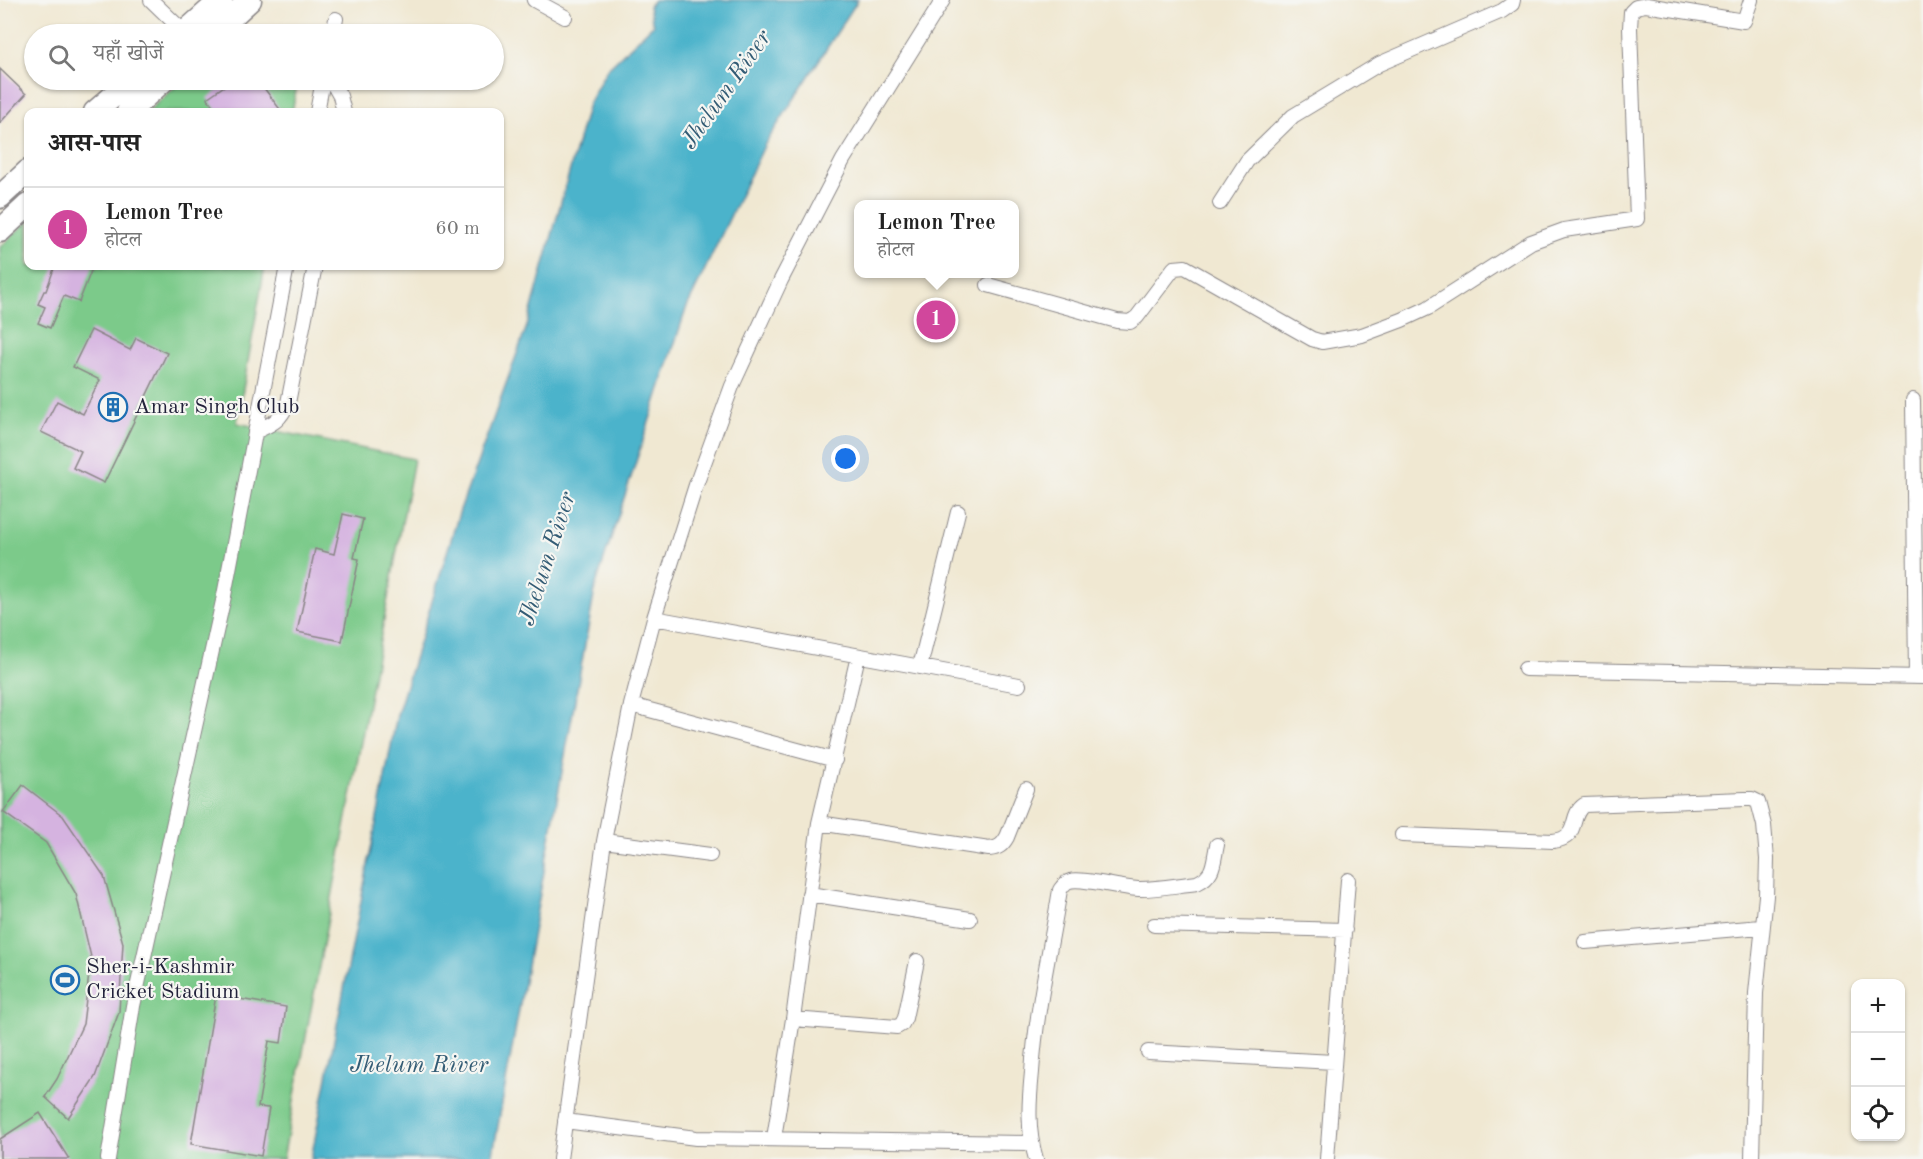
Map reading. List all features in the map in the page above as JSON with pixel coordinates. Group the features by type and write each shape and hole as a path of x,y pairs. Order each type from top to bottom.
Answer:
{"highway":[{"path":"195,24 221,0"},
{"path":"224,24 250,0"},
{"path":"100,108 120,90"},
{"path":"132,108 153,90"},
{"path":"0,196 24,175"},
{"path":"0,231 24,209"}],"street":[{"path":"151,0 174,24"},
{"path":"534,0 565,16"},
{"path":"560,1159 604,841 631,705 654,618 696,485 732,386 780,280 843,160 943,0"},
{"path":"1220,202 1247,161 1293,116 1379,64 1502,11 1508,8 1513,0"},
{"path":"988,285 1117,321 1130,322 1137,317 1174,268 1185,267 1312,339 1322,342 1362,335 1428,308 1531,242 1564,230 1637,219 1630,28 1632,12 1636,7 1646,5 1744,21 1751,0"},
{"path":"335,24 336,19"},
{"path":"318,108 321,90"},
{"path":"337,90 343,108"},
{"path":"108,1159 133,1006 223,601 286,270"},
{"path":"255,432 282,416 288,403 314,270"},
{"path":"1525,669 1919,677 1913,400"},
{"path":"920,667 958,512"},
{"path":"654,618 1019,685"},
{"path":"774,1138 793,1019 819,823 858,656"},
{"path":"631,705 835,760"},
{"path":"819,823 989,849 997,848 1007,837 1026,789"},
{"path":"1402,835 1553,841 1569,835 1579,808 1584,805 1752,799 1758,802 1767,859 1766,896 1756,993 1752,1159"},
{"path":"604,841 710,855"},
{"path":"1036,1159 1031,1143 1029,1113 1034,1037 1060,890 1071,880 1140,889 1197,883 1210,875 1217,845"},
{"path":"1327,1159 1348,880"},
{"path":"809,894 970,920"},
{"path":"1154,925 1345,930"},
{"path":"1585,942 1761,927"},
{"path":"793,1019 897,1027 905,1018 917,961"},
{"path":"1148,1052 1334,1062"},
{"path":"565,1122 696,1138 1031,1143"}],"green space":[{"path":"172,90 296,90 293,108 152,108"},
{"path":"24,225 24,270 264,270 237,423 414,459 283,1159 0,1159 0,247"}],"water":[{"name":"Jhelum River","path":"654,0 858,0 765,144 686,309 596,584 492,1159 311,1159 397,715 460,510 527,326 588,104 607,69 653,25 649,6"}],"building":[{"path":"0,69 26,94 0,123"},
{"path":"219,90 266,90 279,108 215,108 207,98"},
{"path":"54,270 91,270 79,302 64,296 50,328 38,323 45,307 38,304 46,291"},
{"name":"Amar Singh Club","path":"91,330 130,350 136,338 167,353 104,483 73,468 81,451 41,432 57,401 83,414 100,380 73,367"},
{"path":"343,514 363,519 354,558 359,559 342,641 297,632 315,549 334,554"},
{"path":"23,785 63,816 104,876 123,943 119,1012 95,1077 68,1118 45,1097 57,1079 83,1024 91,957 76,894 46,843 3,812"},
{"path":"216,995 286,1007 281,1043 269,1041 258,1107 269,1108 261,1156 191,1144"},
{"path":"40,1113 69,1159 0,1159 0,1139"}],"place":[{"name":"Lemon Tree","path":"936,320"},
{"name":"Amar Singh Club","path":"113,407"},
{"name":"Sher-i-Kashmir Cricket Stadium","path":"65,980"}]}
